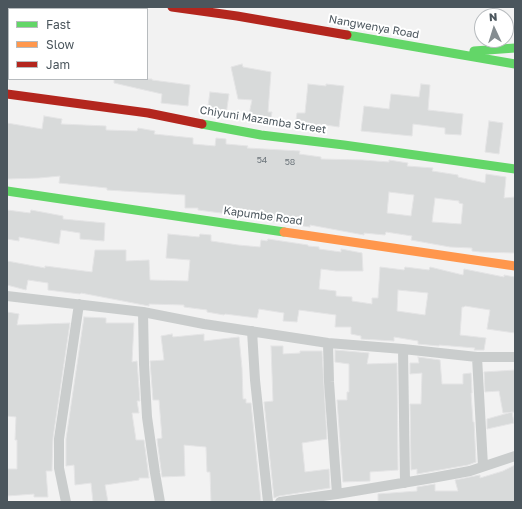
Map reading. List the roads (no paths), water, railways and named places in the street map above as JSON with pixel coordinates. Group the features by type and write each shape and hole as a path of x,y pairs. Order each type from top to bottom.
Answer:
{"street":[{"name":"Nangwenya Road","path":"172,7 237,16 515,64"},
{"name":"Nangwenya Road","path":"453,53 515,48"},
{"name":"Chiyuni Mazamba Street","path":"7,94 148,114 261,134 515,168"},
{"name":"Kapumbe Road","path":"7,191 515,266"},
{"path":"7,296 143,312 204,324 328,343 478,357 515,357"},
{"path":"66,502 59,468 58,439 79,304"},
{"path":"143,312 144,371 147,417 160,502"},
{"path":"252,331 255,388 268,502"},
{"path":"328,343 329,382 337,494"},
{"path":"403,349 405,483"},
{"path":"478,357 483,466"},
{"path":"280,502 405,483 466,471 515,456"}]}
